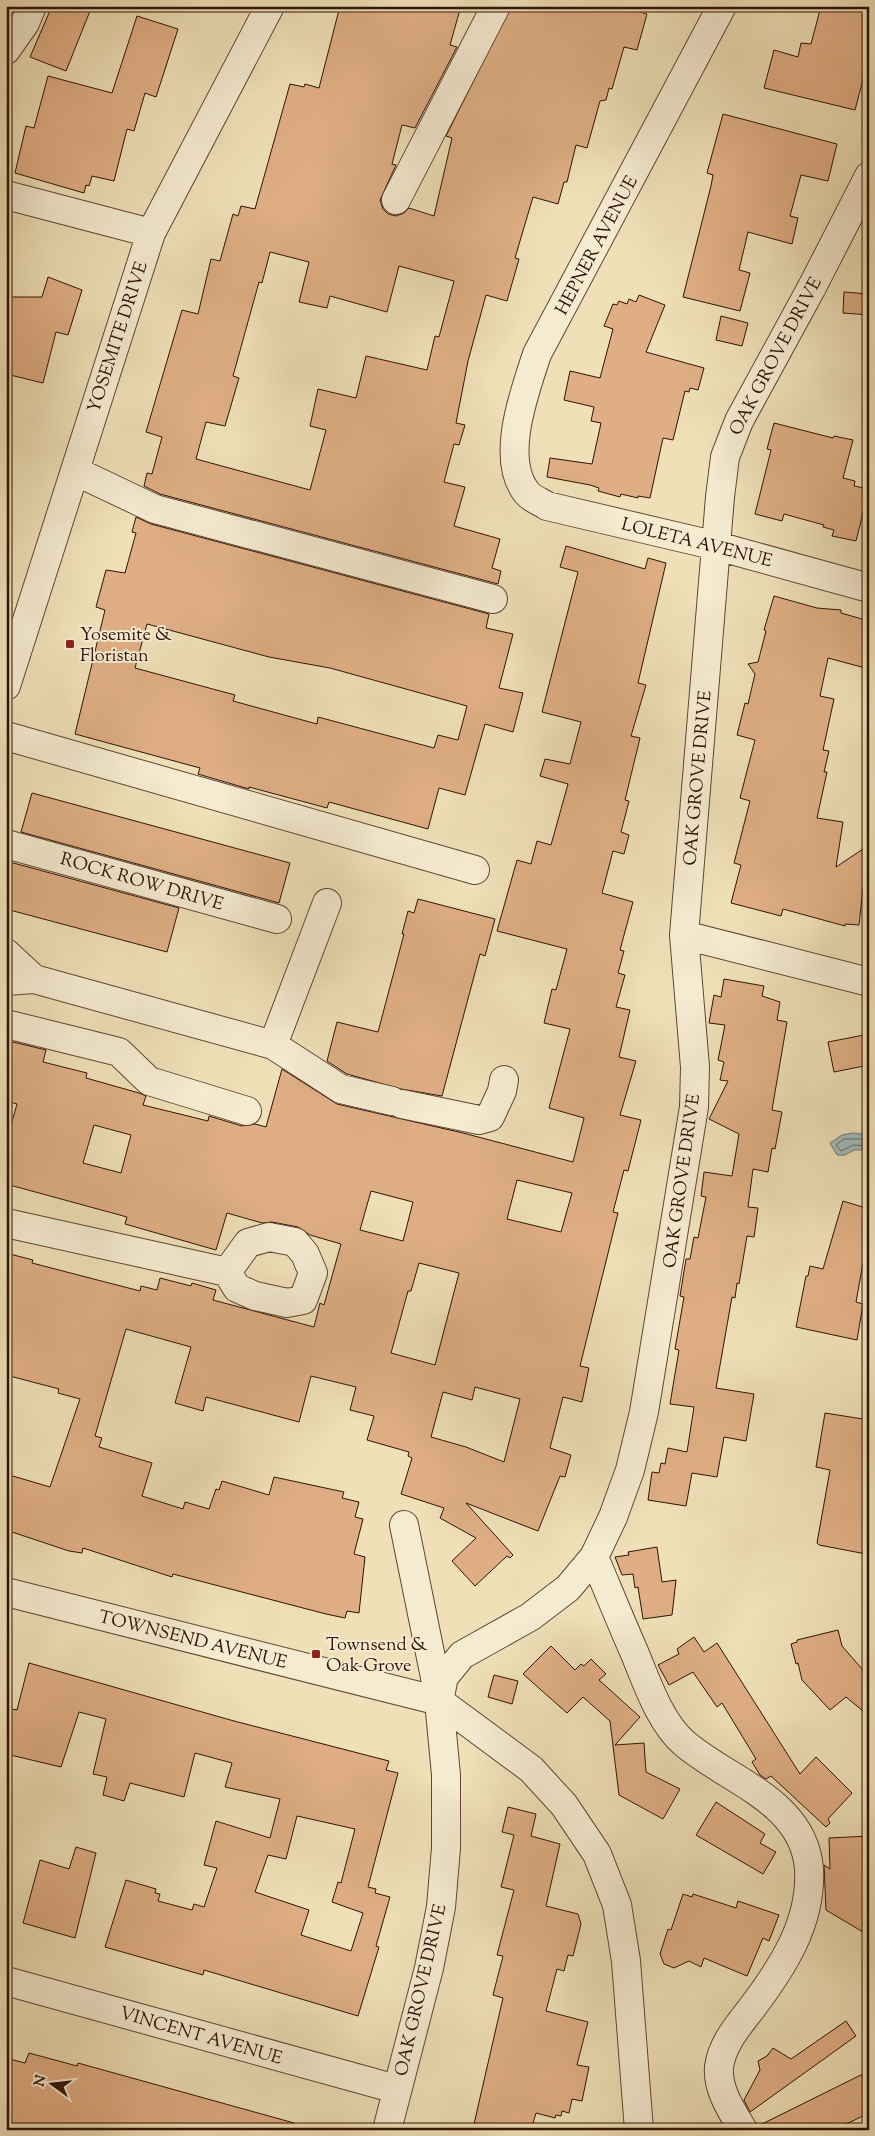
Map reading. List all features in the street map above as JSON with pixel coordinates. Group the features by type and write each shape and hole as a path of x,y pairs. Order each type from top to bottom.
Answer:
{"street":[{"path":"6,50 25,23 32,6"},
{"name":"YOSEMITE DRIVE","path":"6,686 15,630 74,471 151,233 270,6"},
{"path":"396,200 496,6"},
{"name":"HEPNER AVENUE","path":"528,494 518,474 515,443 521,401 537,354 722,6"},
{"name":"OAK GROVE DRIVE","path":"387,2130 429,1968 441,1907 446,1848 446,1775 439,1701 444,1677 457,1659 530,1617 568,1588 594,1557 613,1517 630,1470 644,1412 694,1108 695,1067 684,935 722,479 731,438 869,176"},
{"path":"6,195 151,233"},
{"path":"74,471 155,509 493,599"},
{"name":"LOLETA AVENUE","path":"528,494 547,506 717,546 869,588"},
{"path":"6,736 475,870"},
{"name":"ROCK ROW DRIVE","path":"6,844 277,919"},
{"path":"273,1045 326,903"},
{"path":"684,935 869,982"},
{"path":"6,953 34,979"},
{"path":"6,981 34,979 273,1045 341,1089 479,1120 490,1117 502,1091 504,1080"},
{"path":"6,1024 118,1052 149,1081 247,1111"},
{"path":"6,1223 227,1272"},
{"path":"404,1525 439,1701"},
{"path":"594,1557 658,1708 683,1742 762,1794 790,1820 801,1839 809,1867 809,1898 803,1923 790,1951 767,1988 725,2045 719,2068 722,2089 743,2130"},
{"name":"TOWNSEND AVENUE","path":"8,1592 439,1701 531,1769 564,1805 598,1854 617,1905 626,1961 639,2130"},
{"name":"VINCENT AVENUE","path":"6,1981 396,2090"}],"water":[{"path":"853,1133 869,1135 869,1150 854,1150 845,1155 837,1155 830,1143 842,1135"}],"building":[{"path":"52,6 92,6 66,71 30,57"},
{"path":"340,6 461,6 450,45 457,47 415,128 402,125 392,164 396,165 380,200 383,209 388,214 396,216 404,213 409,208 434,216 452,138 446,136 511,6 619,6 647,14 637,50 624,47 612,89 609,88 606,100 600,101 587,148 576,145 567,182 564,182 558,204 533,197 515,258 519,259 507,301 486,295 468,361 456,423 465,425 459,445 454,444 444,482 465,487 454,526 500,539 492,568 501,571 498,584 160,494 144,486 147,473 152,474 162,437 146,432 182,310 198,314 211,259 220,261 233,214 238,216 241,206 255,209 290,84 304,87 305,84 319,88","holes":["270,252 309,262 299,302 327,308 330,296 387,312 399,266 454,281 439,337 435,336 427,370 366,356 356,398 318,389 310,426 326,430 310,490 196,459 206,422 225,426 239,378 233,376 259,282 262,283"]},
{"path":"821,6 869,6 869,57 855,110 764,88 774,50 798,57 801,43 811,44"},
{"path":"137,16 178,29 156,97 145,93 134,131 127,129 114,181 92,176 89,186 86,185 84,193 15,173 26,126 34,128 48,76 112,93"},
{"path":"723,114 837,144 828,181 801,175 790,216 798,218 792,244 748,232 739,270 750,273 740,311 683,297 711,186 713,175 707,173"},
{"path":"48,277 82,290 68,335 56,332 43,383 6,374 6,297 42,297"},
{"path":"844,292 869,294 869,315 843,313"},
{"path":"639,295 665,305 646,352 704,368 698,390 690,388 689,392 685,391 673,440 663,438 650,498 638,496 638,498 621,494 620,497 598,491 599,488 590,485 547,477 550,458 592,464 601,423 591,421 594,407 564,400 570,371 600,378 613,329 604,326 613,304 617,305 619,301 627,304 629,299 636,302"},
{"path":"721,316 748,323 742,346 716,340"},
{"path":"774,423 833,438 834,436 853,440 843,478 855,481 854,486 869,489 856,541 832,536 834,530 823,527 824,525 784,514 782,521 755,514 771,450 767,449"},
{"path":"136,517 151,524 489,614 486,628 513,634 499,688 523,693 513,732 485,724 465,795 439,788 428,829 329,802 327,808 249,787 249,789 198,774 200,768 75,734 105,610 96,607 106,570 125,573 136,533 132,532","holes":["147,624 269,657 330,668 467,706 458,740 438,735 434,748 318,717 317,724 233,701 235,695 135,668"]},
{"path":"566,546 645,569 648,558 666,563 638,683 646,685 631,736 640,738 625,800 629,801 621,832 629,835 624,854 613,851 602,893 633,902 620,950 624,951 618,973 625,975 616,1007 630,1010 619,1057 636,1061 620,1115 641,1120 628,1171 624,1170 613,1212 618,1213 580,1366 589,1368 582,1402 563,1397 550,1448 571,1455 565,1477 560,1476 538,1531 466,1503 513,1555 510,1558 507,1556 475,1586 452,1561 476,1538 440,1518 444,1508 401,1494 412,1458 408,1456 409,1452 367,1440 374,1416 350,1410 356,1387 311,1376 299,1422 206,1397 203,1411 175,1403 191,1347 126,1329 95,1436 102,1438 99,1447 152,1463 142,1496 183,1509 185,1502 209,1509 216,1489 219,1490 222,1481 269,1495 274,1477 344,1492 342,1498 359,1502 355,1517 363,1519 354,1554 365,1557 359,1613 347,1611 345,1618 326,1614 173,1574 172,1577 83,1548 82,1553 69,1551 6,1530 6,1474 50,1487 80,1399 58,1393 59,1389 6,1375 6,1253 33,1260 32,1263 140,1291 141,1286 157,1290 160,1278 191,1286 192,1283 216,1290 213,1300 314,1327 320,1303 324,1305 341,1244 310,1235 298,1227 272,1222 262,1223 227,1213 216,1250 125,1224 127,1217 6,1184 6,1143 17,1104 6,1101 6,1051 9,1041 46,1050 43,1062 87,1073 86,1078 146,1096 143,1105 208,1121 209,1116 242,1126 255,1124 266,1127 282,1069 337,1104 463,1133 573,1162 584,1118 549,1108 570,1029 544,1023 552,989 556,990 567,949 497,931 517,860 531,864 537,841 551,845 568,784 540,776 545,759 570,764 581,722 542,712 578,572 560,567","holes":["94,1125 131,1135 121,1173 83,1163","517,1180 572,1193 561,1232 507,1219","371,1191 413,1202 403,1241 360,1230","419,1263 459,1273 435,1365 391,1353 408,1291 411,1291","475,1387 520,1399 504,1462 466,1447 431,1437 443,1392 472,1400"]},
{"path":"774,596 817,608 841,610 841,613 869,621 869,669 828,658 820,696 834,699 823,750 829,751 824,772 827,772 817,818 843,822 836,867 869,845 869,888 863,888 859,925 845,924 845,926 783,909 781,916 731,903 741,865 734,863 750,801 740,798 755,740 737,735 745,703 748,704 755,674 748,664 758,662 766,631 764,630"},
{"path":"32,793 290,863 279,903 21,832"},
{"path":"6,861 179,908 167,952 6,909"},
{"path":"418,899 495,919 485,956 480,954 442,1096 401,1089 347,1074 327,1061 337,1022 378,1032 404,934 402,934 408,911 414,913"},
{"path":"724,979 764,986 762,996 780,1002 777,1020 787,1022 772,1110 782,1112 775,1149 772,1148 768,1172 753,1169 748,1207 758,1208 754,1237 747,1236 739,1284 737,1283 735,1298 732,1297 716,1388 754,1394 746,1441 724,1437 717,1477 692,1473 686,1506 648,1500 652,1472 659,1473 661,1463 665,1464 668,1448 687,1452 694,1407 670,1404 679,1350 675,1349 684,1297 680,1296 686,1259 690,1259 694,1237 698,1238 706,1197 701,1196 704,1172 732,1176 739,1134 709,1119 728,1081 720,1080 724,1062 718,1060 725,1025 709,1023 714,995 721,997"},
{"path":"869,1034 869,1065 834,1072 828,1042"},
{"path":"843,1201 869,1209 869,1264 863,1263 856,1302 863,1304 857,1340 796,1327 806,1276 808,1276 810,1266 823,1269"},
{"path":"825,1413 869,1420 869,1537 866,1554 819,1545 817,1543 830,1470 816,1467"},
{"path":"657,1547 662,1582 676,1580 672,1615 643,1619 638,1587 635,1588 633,1574 622,1575 615,1557 629,1555 628,1552"},
{"path":"838,1630 842,1646 869,1677 869,1716 846,1697 830,1710 802,1680 798,1663 796,1664 791,1644 797,1642 797,1640"},
{"path":"694,1637 704,1652 717,1643 800,1774 816,1757 852,1793 828,1819 830,1823 826,1827 771,1776 766,1779 760,1775 752,1762 756,1759 722,1703 717,1707 693,1672 669,1685 658,1665 679,1654 677,1649"},
{"path":"551,1646 575,1670 581,1664 584,1666 591,1659 606,1674 599,1680 640,1717 615,1745 644,1743 646,1772 680,1789 663,1819 619,1795 610,1721 583,1697 567,1713 523,1674"},
{"path":"29,1663 234,1721 389,1761 386,1770 398,1773 368,1887 376,1889 375,1893 390,1897 376,1946 379,1947 358,2016 204,1970 203,1975 105,1947 126,1880 156,1889 155,1893 160,1894 158,1901 192,1910 194,1904 204,1907 217,1868 204,1865 216,1821 270,1838 280,1799 225,1787 232,1763 195,1753 184,1797 130,1783 124,1801 103,1795 107,1777 93,1774 106,1719 79,1712 61,1767 6,1754 6,1708 17,1710","holes":["297,1816 355,1829 341,1883 338,1882 332,1902 363,1913 351,1951 301,1935 309,1910 255,1892 268,1855 286,1859"]},
{"path":"494,1675 518,1681 512,1704 488,1697"},
{"path":"716,1802 765,1834 760,1843 776,1852 763,1874 696,1835"},
{"path":"508,1807 536,1814 531,1836 560,1844 546,1906 578,1914 581,1924 573,1956 568,1955 564,1971 557,1969 546,2011 588,2022 577,2065 589,2067 582,2101 572,2099 569,2113 562,2111 561,2116 556,2115 555,2118 536,2113 531,2130 494,2130 474,2124 503,1998 493,1995 503,1956 497,1955 514,1890 501,1887 514,1835 502,1832"},
{"path":"869,1836 869,1897 863,1932 826,1910 824,1865 830,1869 829,1838"},
{"path":"76,1847 96,1853 75,1938 23,1923 40,1860 69,1869"},
{"path":"683,1894 692,1897 693,1894 736,1908 738,1901 779,1915 769,1941 763,1938 747,1976 704,1958 701,1967 689,1961 674,1968 664,1964 660,1954 668,1929 671,1930"},
{"path":"846,2021 856,2036 750,2112 744,2100 760,2070 758,2061 767,2056 773,2048 791,2059"},
{"path":"29,2053 77,2066 78,2063 294,2123 293,2130 6,2130 6,2058 25,2063"},
{"path":"869,2071 869,2113 834,2130 759,2130 758,2126"}],"place":[{"name":"Yosemite & Floristan","path":"70,644"},
{"name":"Townsend & Oak Grove","path":"316,1654"}]}
